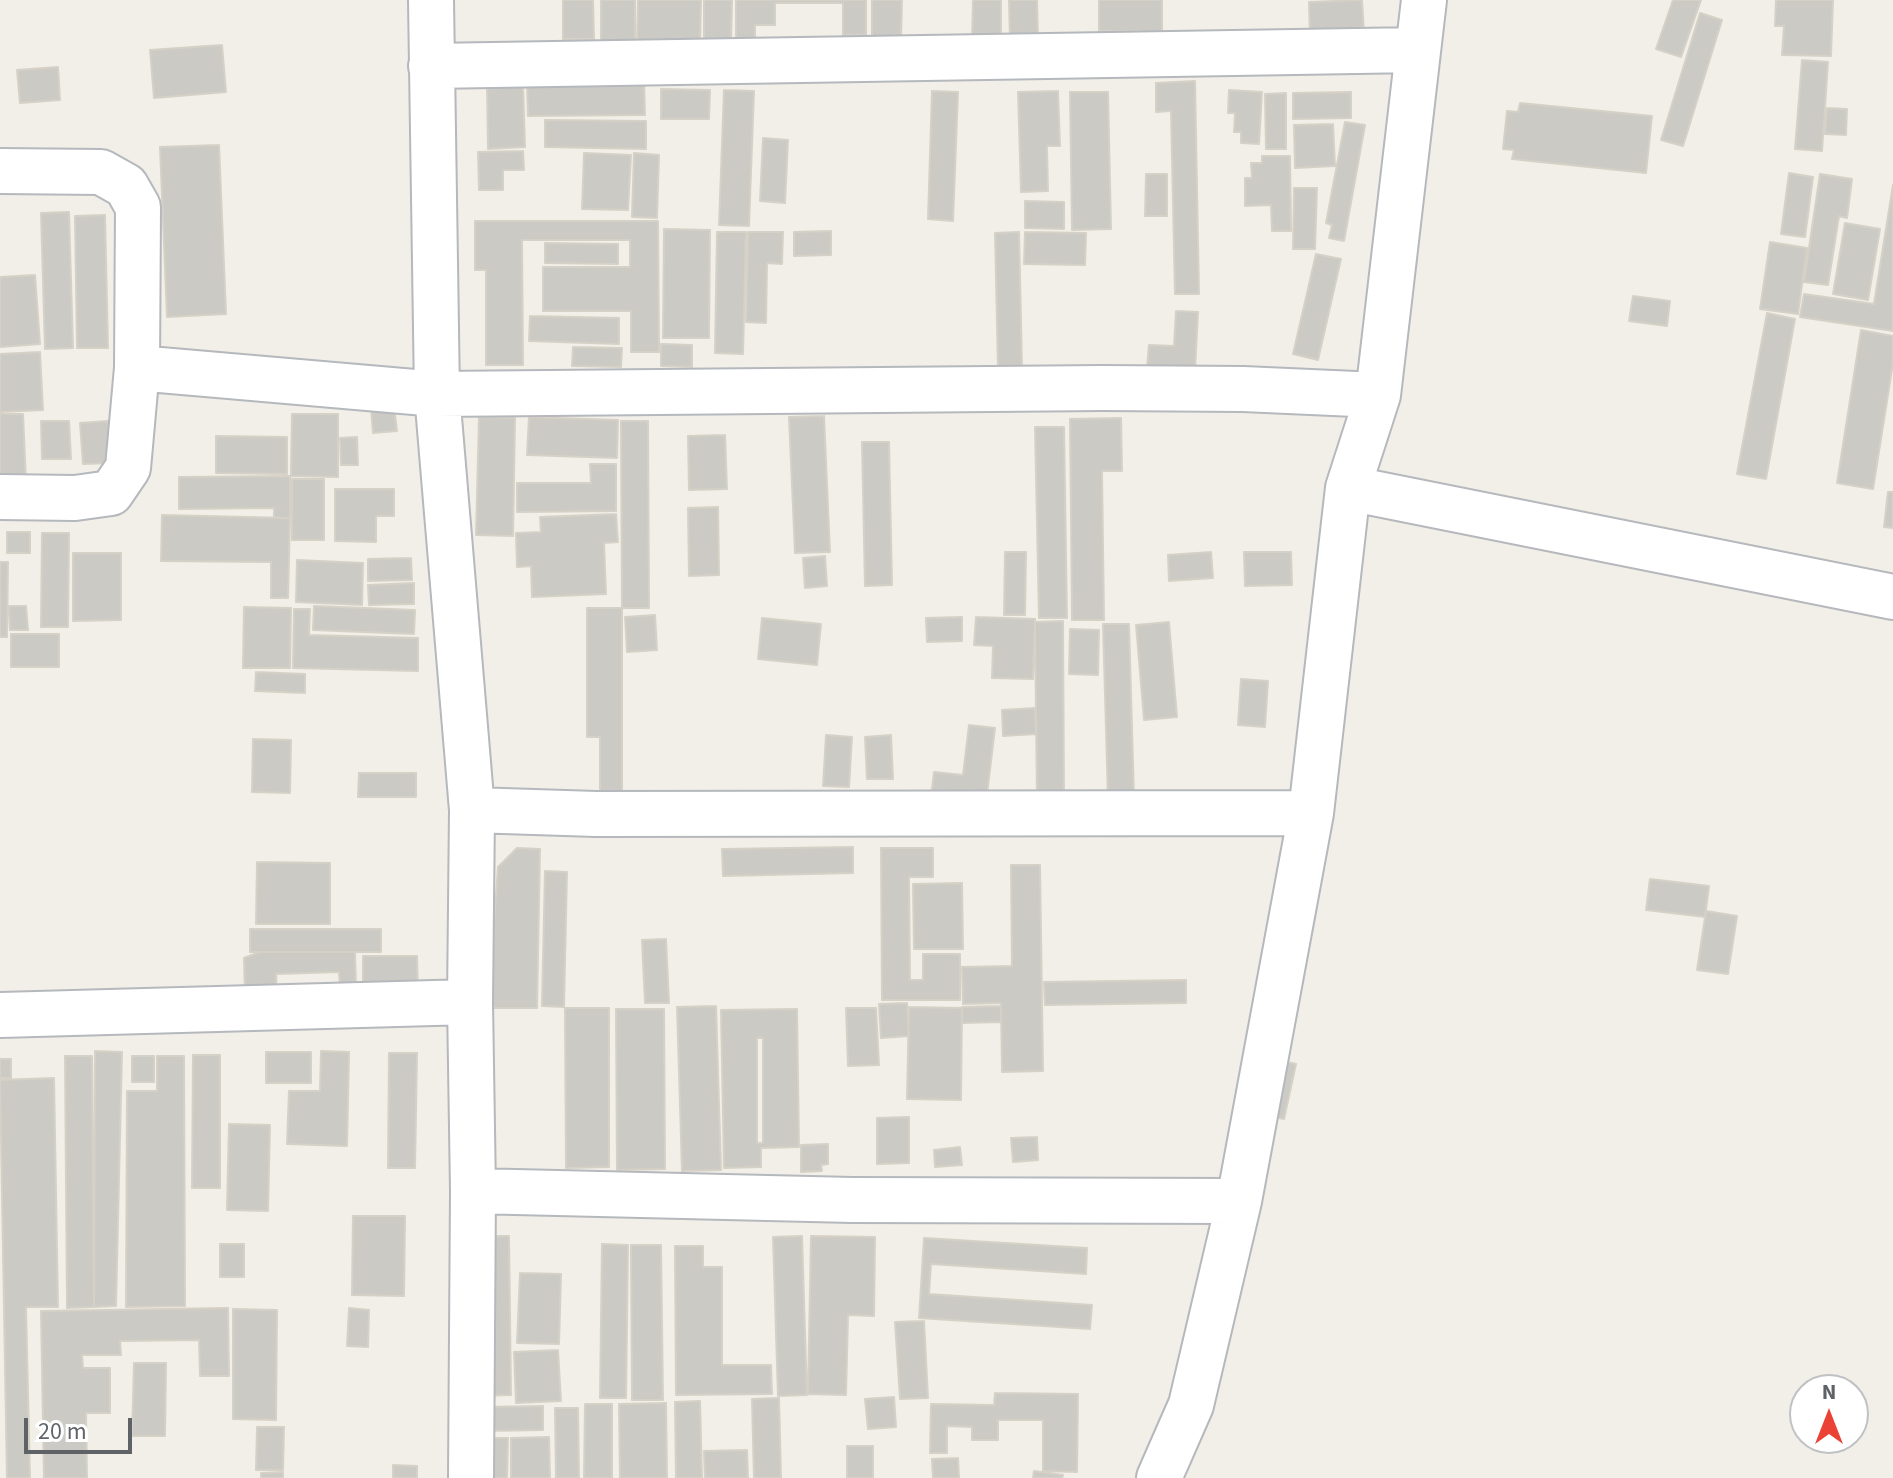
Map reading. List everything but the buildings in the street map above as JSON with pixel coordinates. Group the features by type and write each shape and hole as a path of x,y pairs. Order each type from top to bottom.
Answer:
{"street":[{"path":"431,0 437,394 472,810 471,1478"},
{"path":"1159,1478 1191,1405 1239,1201 1311,813 1348,488 1378,395 1424,0"},
{"path":"431,66 1418,50"},
{"path":"0,171 101,172 126,186 138,207 137,368 128,468 111,493 75,498 0,497"},
{"path":"137,368 437,394 1118,388 1378,395"},
{"path":"1348,488 1893,597"},
{"path":"472,810 596,814 1311,813"},
{"path":"0,1015 470,1002"},
{"path":"473,1191 852,1200 1239,1201"}]}
